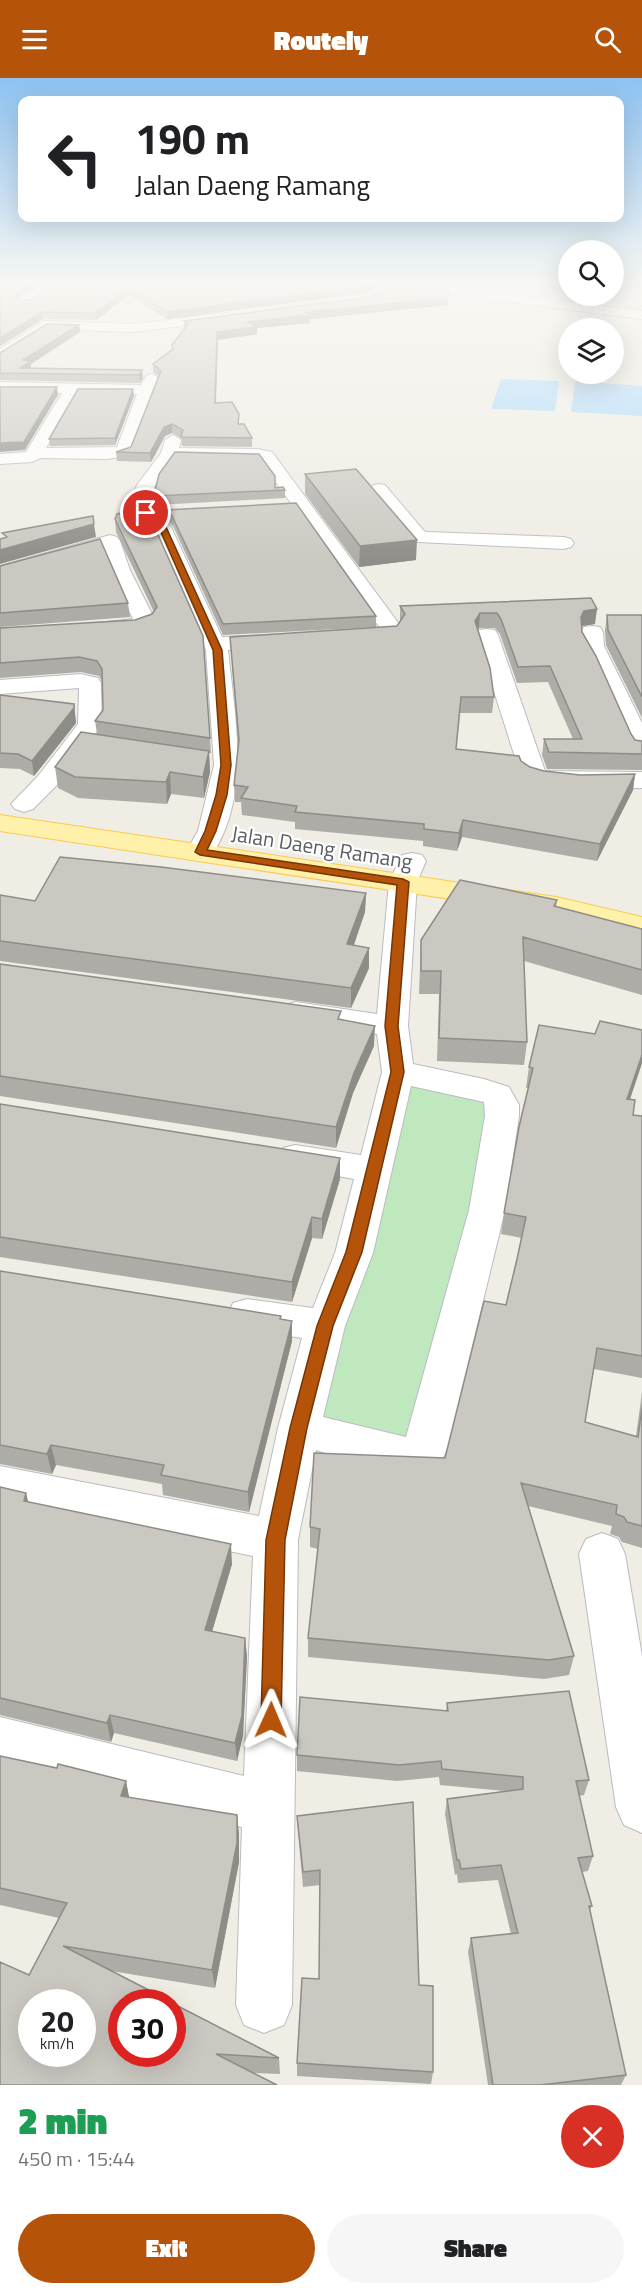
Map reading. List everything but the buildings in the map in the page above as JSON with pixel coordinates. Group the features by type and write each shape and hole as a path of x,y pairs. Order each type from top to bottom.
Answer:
{"main road":[{"name":"Jalan Daeng Ramang","path":"12,803 206,841 407,872 567,886 642,904"},
{"name":"Jalan Daeng Ramang","path":"0,823 206,841"},
{"name":"Jalan Daeng Ramang","path":"407,872 642,926"}],"street":[{"path":"0,387 72,388 149,384 124,451 108,454 34,453"},
{"path":"0,459 29,459 72,388"},
{"path":"136,515 146,485 171,447 263,455 303,505 391,628 388,634 335,638"},
{"path":"379,489 417,535 425,538 564,543"},
{"path":"281,506 303,505"},
{"path":"136,515 168,512"},
{"path":"136,515 162,527 216,644 215,763 221,795 206,841"},
{"path":"0,572 109,531 120,570 145,622 136,626 91,629"},
{"path":"0,583 30,581"},
{"path":"592,632 593,646 607,671 642,749"},
{"path":"488,635 534,776 545,780 642,780"},
{"path":"216,644 290,640"},
{"path":"0,687 85,681 90,683 80,711 90,726 89,744 47,782 12,803"},
{"path":"0,702 34,706"},
{"path":"264,2005 276,1540 299,1428 325,1326 354,1252 398,1072 392,1026 407,872"},
{"path":"264,1007 392,1026"},
{"path":"299,1428 398,1455 408,1456 420,1453 426,1446 487,1210 502,1105 497,1095 484,1090 398,1072"},
{"path":"268,1152 374,1169"},
{"path":"209,1308 325,1326"},
{"path":"0,1485 276,1540"},
{"path":"602,1554 642,1807"},
{"path":"0,1742 269,1808"}],"green space":[{"path":"408,1083 479,1094 492,1105 474,1228 410,1445 309,1423"}],"water":[{"path":"501,379 558,381 555,411 491,409"},
{"path":"575,384 642,386 642,416 571,412"}],"route":[{"path":"146,513 162,527 215,641 217,650 226,765 211,831 200,852 403,882 392,1026 398,1072 354,1252 325,1326 299,1428 276,1540 271,1720"}]}
